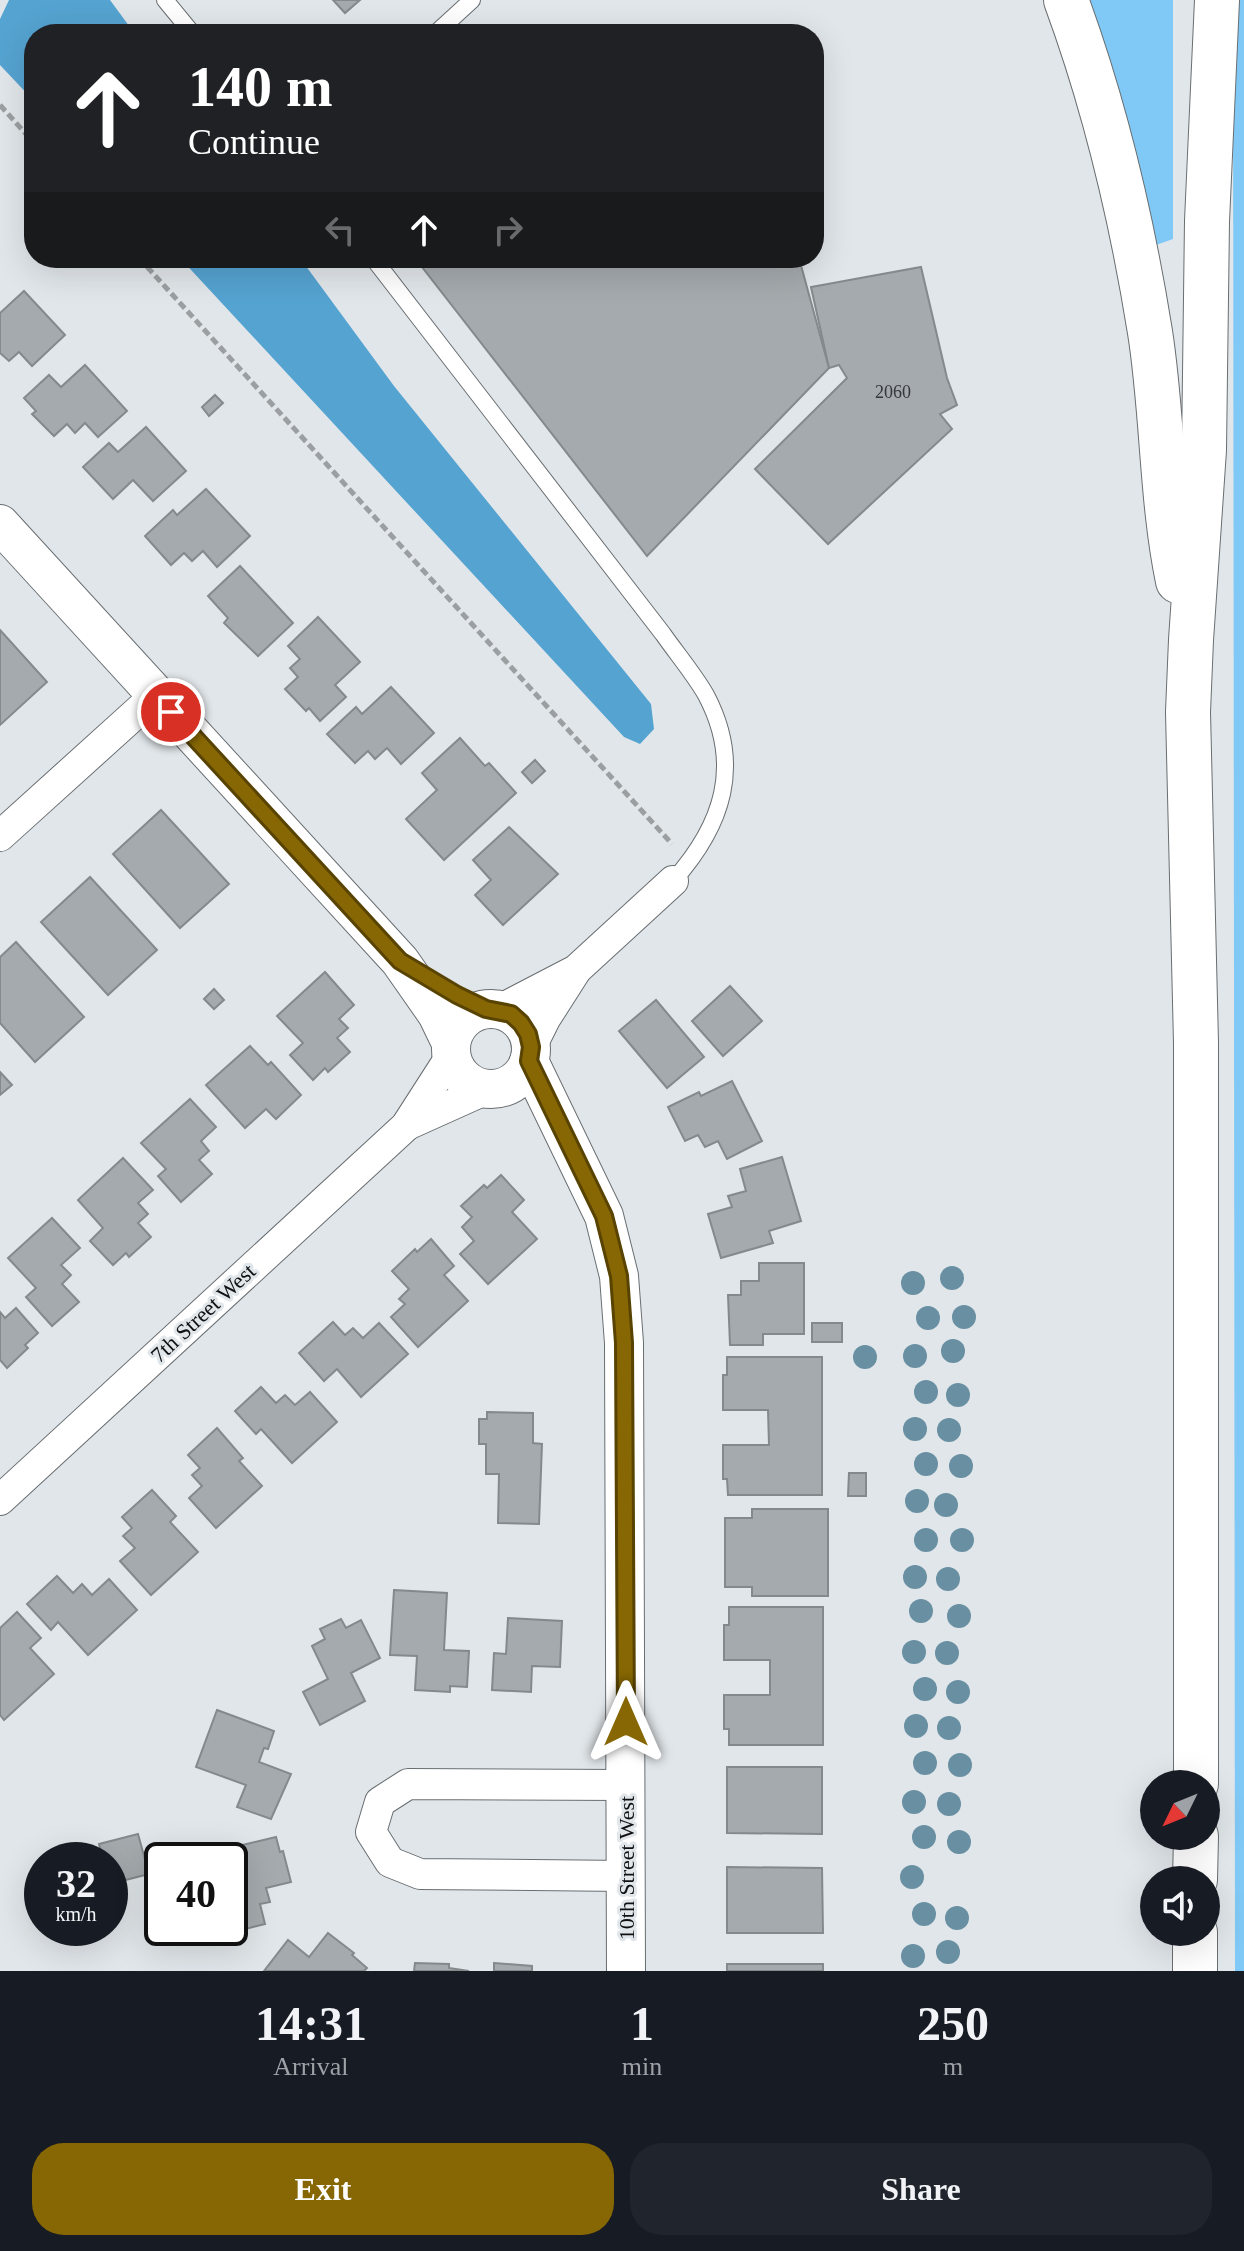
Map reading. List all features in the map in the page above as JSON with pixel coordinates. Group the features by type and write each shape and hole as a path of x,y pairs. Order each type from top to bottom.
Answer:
{"highway":[{"path":"1066,0 1083,47 1125,206 1150,333 1170,542 1191,640"},
{"path":"1196,1770 1196,1043 1188,712 1204,450 1207,221 1217,0"},
{"path":"1195,1946 1195,1971"}],"street":[{"path":"0,524 400,961 437,1014 463,1079 474,1086 494,1088 513,1083 523,1073 545,1019 576,970 681,872"},
{"path":"0,836 156,695"},
{"path":"400,961 457,995 511,1014 528,1034 530,1054"},
{"path":"451,1050 462,1021 473,1013 492,1009 576,970"},
{"name":"7th Street West","path":"0,1500 406,1126 451,1050"},
{"name":"10th Street West","path":"530,1054 571,1151 604,1216 620,1289 624,1343 626,1971"},
{"name":"7th Street West","path":"406,1126 494,1088"},
{"name":"10th Street West","path":"494,1088 571,1151"},
{"path":"626,1785 408,1784 380,1802 371,1832 390,1862 420,1874 627,1876"}],"lane":[{"path":"165,0 185,24"},
{"path":"446,24 472,0"},
{"path":"381,268 705,693 719,724 725,761 725,788 716,819 681,872"}],"path":[{"path":"0,105 24,132"},
{"path":"148,268 681,872"}],"shaded area":[{"path":"9,0 110,0 128,24 24,24 24,90 0,65 0,19"},
{"path":"1084,0 1173,0 1173,239 1156,245"},
{"path":"1233,0 1244,0 1244,1971 1235,1971"},
{"path":"189,268 307,268 394,386 651,704 654,729 640,744 624,737"}],"building":[{"path":"333,0 360,0 345,13"},
{"path":"921,267 947,378 957,405 940,414 952,429 828,544 755,469 847,378 839,365 829,368 811,287"},
{"path":"423,268 802,268 829,368 647,556"},
{"path":"24,291 65,335 32,366 19,352 9,361 0,353 0,313"},
{"path":"85,365 127,411 98,437 85,423 75,433 67,424 54,436 32,414 36,411 24,398 49,375 61,387"},
{"path":"215,395 223,403 209,416 202,407"},
{"path":"146,427 186,471 153,501 133,480 113,499 83,467 109,443 118,452"},
{"path":"206,489 250,536 217,567 203,551 192,561 184,553 171,565 145,536 173,510 177,515"},
{"path":"240,566 293,623 258,656 224,623 228,618 208,596"},
{"path":"318,617 360,662 335,685 346,697 320,721 285,689 298,677 290,668 300,659 288,646"},
{"path":"0,630 47,682 0,725"},
{"path":"391,687 434,733 401,764 387,748 375,759 368,751 355,763 327,734 356,707 362,714"},
{"path":"460,738 485,766 489,763 516,793 444,860 406,819 437,790 422,773"},
{"path":"535,760 545,771 532,783 522,772"},
{"path":"161,810 229,884 180,928 113,854"},
{"path":"509,827 558,874 503,925 475,895 491,880 473,860"},
{"path":"90,877 157,950 108,995 41,922"},
{"path":"16,942 84,1017 35,1062 0,1023 0,957"},
{"path":"325,972 354,1005 339,1019 348,1028 337,1038 350,1052 328,1072 325,1068 313,1080 290,1055 303,1043 277,1016"},
{"path":"730,986 762,1021 723,1056 692,1021"},
{"path":"214,989 224,1000 214,1009 204,999"},
{"path":"656,1000 704,1057 667,1088 619,1031"},
{"path":"250,1046 268,1065 271,1062 301,1095 276,1119 266,1109 245,1128 206,1085"},
{"path":"0,1072 12,1085 0,1095"},
{"path":"732,1081 762,1141 727,1159 718,1141 705,1147 698,1135 685,1141 668,1107"},
{"path":"190,1099 216,1127 201,1141 209,1151 199,1160 212,1174 181,1202 158,1176 166,1169 141,1143"},
{"path":"782,1157 801,1221 769,1231 773,1243 721,1258 708,1214 732,1207 728,1196 746,1191 740,1169"},
{"path":"123,1158 153,1190 138,1203 148,1214 138,1223 151,1237 129,1257 126,1253 113,1265 90,1241 103,1228 78,1200"},
{"path":"501,1175 524,1200 512,1212 537,1239 488,1284 460,1254 474,1241 462,1227 472,1217 461,1206 484,1185 487,1188"},
{"path":"52,1218 80,1248 61,1265 71,1275 62,1284 79,1302 52,1326 26,1297 36,1288 8,1258"},
{"path":"431,1239 454,1266 444,1275 468,1301 418,1347 391,1317 405,1304 399,1299 409,1289 392,1271 415,1249 417,1252"},
{"path":"759,1263 804,1263 804,1334 763,1334 763,1345 730,1345 728,1295 741,1295 741,1281 759,1281"},
{"path":"16,1308 38,1333 25,1345 28,1348 7,1368 0,1360 0,1312 5,1318"},
{"path":"333,1322 345,1335 353,1328 363,1338 379,1323 408,1354 361,1397 337,1369 324,1381 299,1353"},
{"path":"812,1323 842,1323 842,1342 812,1342"},
{"path":"727,1357 822,1357 822,1495 728,1495 727,1479 723,1479 723,1445 769,1445 768,1410 723,1410 723,1375 727,1375"},
{"path":"261,1387 276,1403 285,1395 295,1405 310,1392 337,1422 292,1463 261,1429 256,1434 235,1411"},
{"path":"487,1412 533,1413 533,1443 542,1444 539,1524 498,1523 499,1474 486,1474 486,1444 479,1444 479,1419 487,1419"},
{"path":"217,1428 243,1458 239,1461 262,1486 216,1528 189,1498 202,1486 192,1475 200,1468 188,1455"},
{"path":"849,1473 866,1473 866,1496 848,1496"},
{"path":"152,1490 176,1516 170,1522 198,1552 151,1595 120,1561 135,1548 123,1536 132,1528 122,1517"},
{"path":"752,1509 828,1509 828,1596 752,1596 752,1587 725,1587 725,1518 752,1518"},
{"path":"57,1576 73,1593 82,1584 92,1595 109,1579 137,1610 88,1655 58,1622 51,1630 27,1604"},
{"path":"394,1590 447,1593 444,1650 469,1651 467,1687 450,1686 450,1692 415,1690 417,1656 390,1655"},
{"path":"729,1607 823,1607 823,1745 729,1745 729,1729 724,1729 724,1695 770,1695 770,1660 724,1660 724,1625 729,1625"},
{"path":"17,1612 41,1638 30,1648 54,1674 4,1720 0,1715 0,1628"},
{"path":"508,1618 562,1621 560,1667 532,1666 531,1692 492,1690 494,1653 506,1654"},
{"path":"341,1619 346,1628 361,1620 380,1658 351,1673 365,1701 320,1725 303,1692 328,1679 312,1646 325,1639 320,1629"},
{"path":"217,1710 274,1731 268,1749 264,1748 259,1762 291,1774 271,1819 237,1807 246,1785 196,1767"},
{"path":"727,1767 822,1767 822,1834 727,1833"},
{"path":"138,1834 144,1856 144,1875 128,1879 128,1842 107,1842"},
{"path":"276,1837 291,1882 266,1888 270,1902 260,1904 265,1924 248,1928 248,1844"},
{"path":"727,1867 822,1868 823,1933 727,1933"},
{"path":"328,1933 354,1953 352,1955 367,1968 364,1971 264,1971 288,1940 309,1957"},
{"path":"415,1963 449,1964 449,1968 469,1971 414,1971"},
{"path":"494,1963 532,1966 532,1971 494,1971"},
{"path":"727,1964 823,1964 823,1971 727,1971"}],"route":[{"path":"171,712 400,961 486,1009 511,1014 528,1034 531,1047 529,1061 604,1216 619,1276 624,1343 626,1722"}]}
